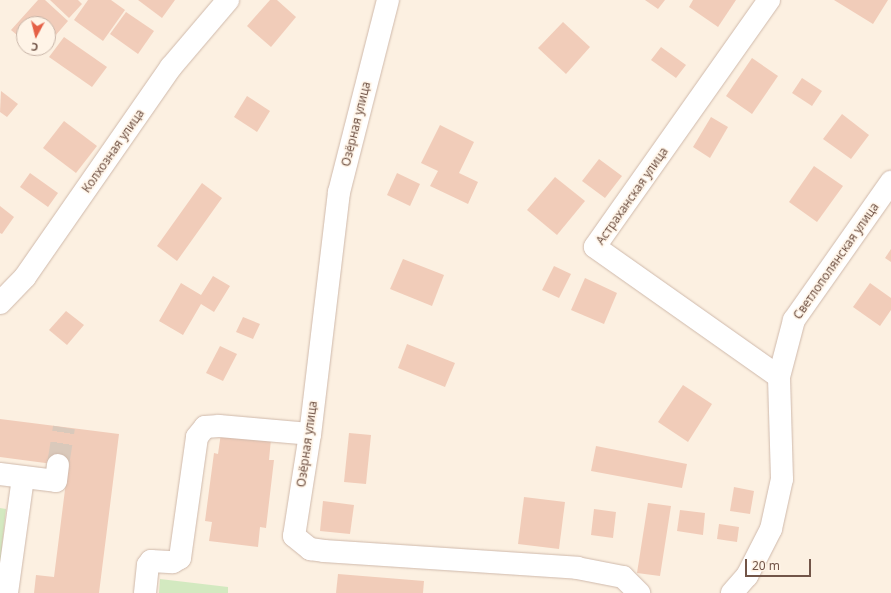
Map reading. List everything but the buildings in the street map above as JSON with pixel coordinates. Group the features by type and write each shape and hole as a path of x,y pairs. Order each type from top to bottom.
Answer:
{"street":[{"name":"Колхозная улица","path":"0,302 25,277 171,67 228,0"},
{"name":"Озёрная улица","path":"388,0 339,192 310,434 294,536 310,549 577,568 623,577 639,593"},
{"name":"Астраханская улица","path":"769,0 595,247 779,377"},
{"name":"Светлополянская улица","path":"732,593 747,576 771,529 782,479 779,377 794,320 891,182"},
{"path":"146,593 148,565 151,561 173,562 180,558 196,437 205,427 219,426 310,434"},
{"path":"0,474 56,481 58,465"},
{"path":"7,593 23,477"}],"green space":[{"path":"0,508 6,509 0,567"},
{"path":"160,579 228,587 228,593 159,593"}],"tunnel":[{"path":"58,465 64,427"}]}
